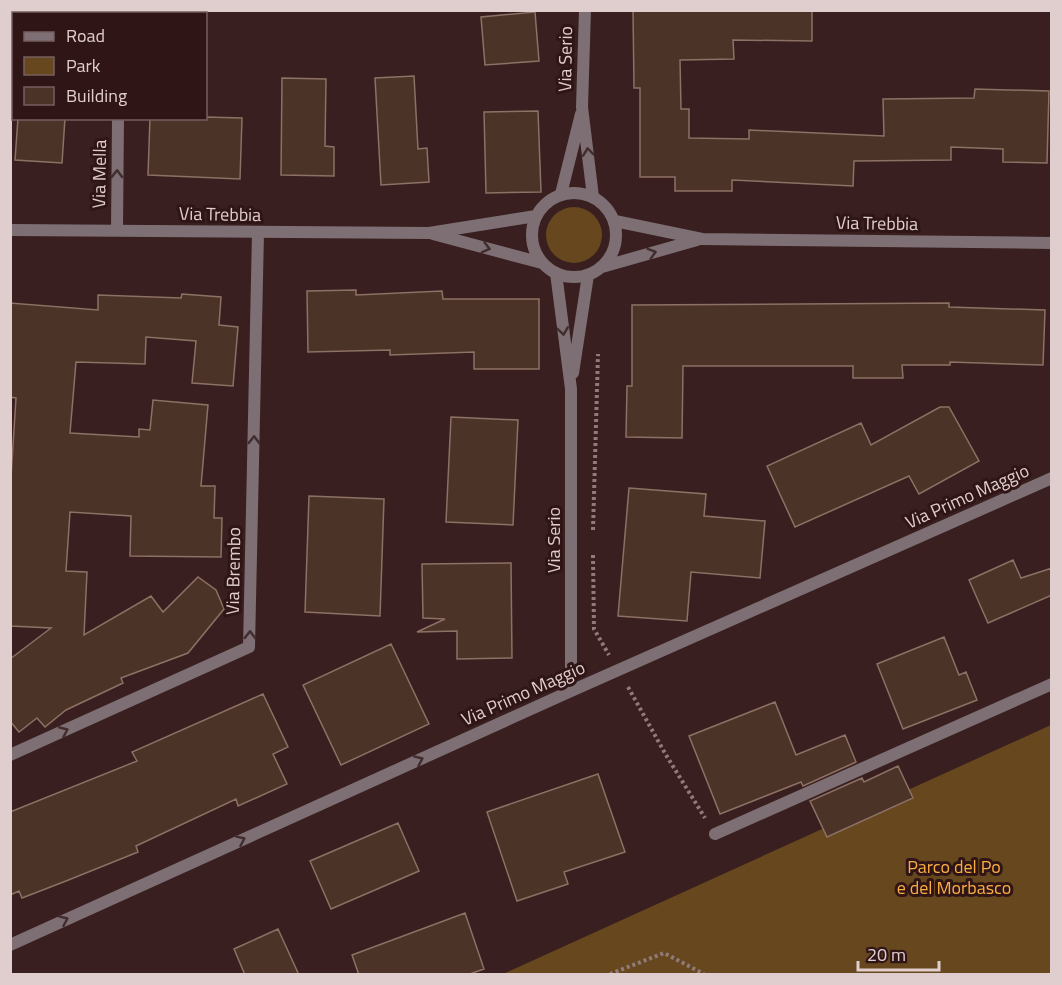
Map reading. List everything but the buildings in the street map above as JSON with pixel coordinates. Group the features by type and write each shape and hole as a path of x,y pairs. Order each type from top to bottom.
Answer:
{"street":[{"name":"Via Serio","path":"585,10 582,107 593,197"},
{"name":"Via Serio","path":"561,194 582,107"},
{"name":"Via Mella","path":"117,230 118,120"},
{"path":"583,193 593,197 603,203 615,221 616,246 602,267 588,275 566,276 556,273 542,263 532,240 536,216 542,207 561,194 583,193"},
{"name":"Via Trebbia","path":"10,231 429,232 536,216"},
{"name":"Via Trebbia","path":"615,221 702,239 1052,243"},
{"name":"Via Trebbia","path":"429,232 542,263"},
{"name":"Via Brembo","path":"10,755 249,647 258,233"},
{"name":"Via Trebbia","path":"602,267 702,239"},
{"name":"Via Serio","path":"556,273 571,389 571,691"},
{"name":"Via Serio","path":"571,389 588,275"},
{"name":"Via Primo Maggio","path":"10,945 571,691 1052,478"},
{"path":"715,834 1052,684"}],"path":[{"path":"593,538 598,350"},
{"path":"593,549 594,629 666,756 715,834"},
{"path":"610,975 664,953 704,975"}],"green space":[{"path":"568,207 580,207 590,211 598,219 602,235 598,251 590,259 580,263 568,263 558,259 550,251 546,241 546,229 550,219 558,211"},
{"name":"Parco del Po e del Morbasco","path":"1051,725 1051,974 503,974"}]}
